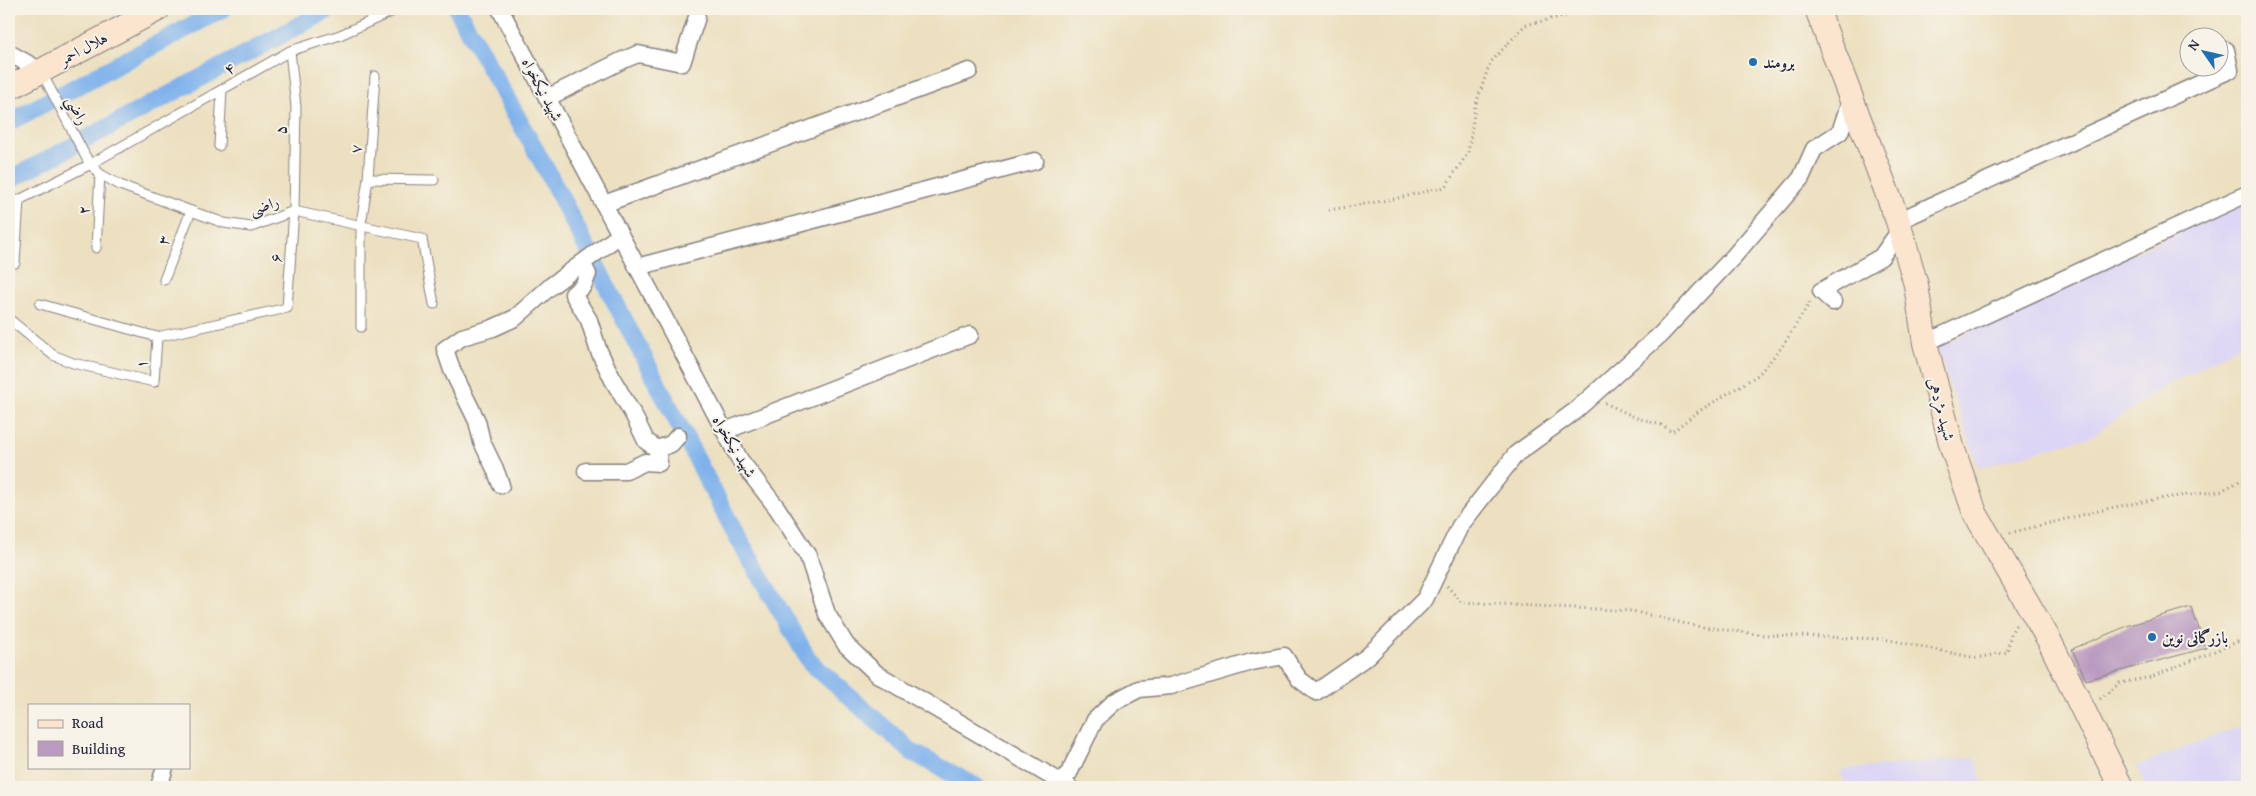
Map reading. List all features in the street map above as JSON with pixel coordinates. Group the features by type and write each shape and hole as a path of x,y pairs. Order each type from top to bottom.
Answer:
{"main road":[{"name":"هلال احمر","path":"9,88 158,9"},
{"name":"شهید مژدهی","path":"1816,9 1899,226 1916,285 1925,342 1952,447 1975,513 2049,640 2121,787"}],"street":[{"name":"شهید نیکخواه","path":"500,9 740,460 777,508 808,556 827,614 846,646 877,674 1065,784"},
{"path":"548,98 638,54 682,63 697,17"},
{"path":"9,53 41,71"},
{"path":"604,204 969,72"},
{"path":"1827,296 1881,257 1899,226 2213,78"},
{"path":"1065,784 1095,720 1114,702 1140,689 1170,686 1252,662 1284,656 1299,679 1316,692 1368,656 1426,599 1460,526 1516,454 1575,411 1660,334 1734,256 1801,178 1814,149 1840,132 1852,99"},
{"path":"637,267 1035,161"},
{"path":"1925,342 2247,194"},
{"path":"501,485 482,442 477,421 452,370 445,349 462,336 493,328 515,318 530,303 620,235"},
{"path":"586,471 626,470 645,462 659,463 657,449 646,441 598,349 589,320 573,294 583,286 588,274 588,258"},
{"path":"724,431 970,335"},
{"path":"657,449 671,444 678,436"},
{"path":"159,787 165,768"}],"lane":[{"name":"۴","path":"89,164 290,51 340,35 391,12"},
{"name":"۵","path":"290,51 296,107 294,210"},
{"name":"راضي","path":"41,71 89,164"},
{"name":"۷","path":"361,327 361,224 368,179 376,76"},
{"path":"219,146 222,90"},
{"path":"9,205 89,164"},
{"name":"راضی","path":"89,164 100,174 120,185 224,223 251,227 294,210 422,239 434,304"},
{"name":"۲","path":"96,248 100,174"},
{"path":"368,179 434,180"},
{"path":"15,263 19,200"},
{"name":"۶","path":"157,337 287,308 294,210"},
{"name":"۳","path":"164,280 191,211"},
{"name":"۱","path":"9,319 53,355 73,363 154,382 157,337 40,304"}],"path":[{"path":"1329,210 1394,199 1445,187 1468,153 1475,107 1490,63 1525,25 1594,9"},
{"path":"1591,396 1636,418 1661,425 1672,432 1696,413 1758,376 1782,347 1809,303 1827,296"},
{"path":"1990,538 2110,508 2163,498 2221,492 2247,477"},
{"path":"1437,574 1461,602 1632,611 1695,626 1766,635 1884,640 1976,658 2007,652 2011,633 2028,603"},
{"path":"2082,708 2105,696 2120,683 2151,677 2247,638"}],"shaded area":[{"path":"2247,200 2247,342 2162,388 2090,437 1979,468 1937,347"},
{"path":"2247,724 2247,787 2147,787 2136,766"},
{"path":"1975,757 1983,787 1845,787 1841,770"}],"building":[{"name":"بازرگانی نوین","path":"2191,607 2206,648 2086,680 2072,649 2130,625"}],"waterway":[{"path":"9,122 223,9"},
{"path":"9,180 330,9"},
{"path":"457,9 547,171 734,531 810,662 912,752 977,787"}],"place":[{"name":"برومند","path":"1753,62"},
{"name":"بازرگانی نوین","path":"2152,637"}]}
